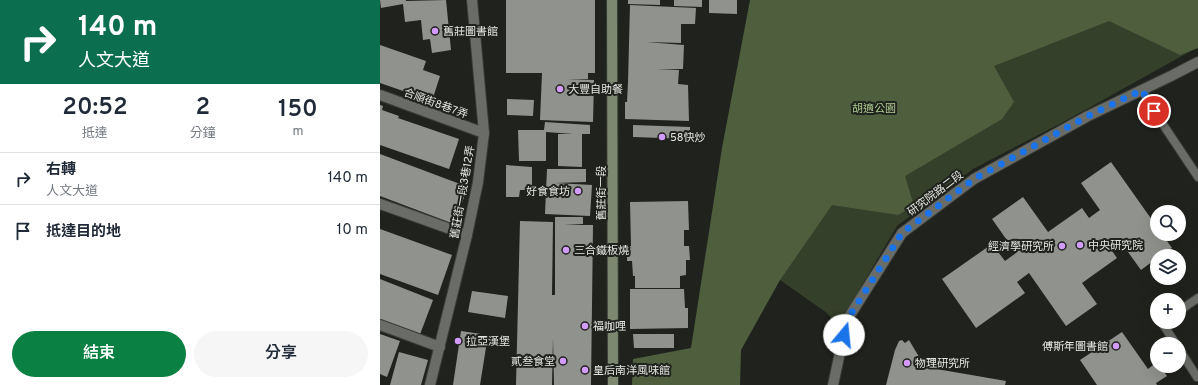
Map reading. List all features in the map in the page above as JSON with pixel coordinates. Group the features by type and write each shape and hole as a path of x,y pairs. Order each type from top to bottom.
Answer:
{"main road":[{"name":"舊莊街一段","path":"612,0 613,385"}],"street":[{"name":"舊莊街一段3巷12弄","path":"430,385 467,235 478,182 484,133 472,0"},
{"name":"研究院路二段","path":"834,385 847,320 902,233 974,179 1088,116 1198,62"},
{"name":"合順街8巷7弄","path":"380,95 484,133"},
{"path":"380,204 467,235"},
{"path":"380,325 440,347"}],"lane":[{"path":"1142,90 1154,111 1198,177"},
{"path":"1186,307 1198,298"},
{"path":"1186,359 1197,377"}],"green space":[{"name":"胡適公園","path":"750,0 1198,0 1198,48 1180,55 1109,21 994,66 1014,102 1002,119 905,176 914,206 898,215 832,205 780,280 741,350 740,385 632,385 633,359 691,348 722,148"},
{"name":"胡適公園","path":"769,0 1198,0 1198,47 1067,120 973,169 897,226 838,326 827,313 780,280"}],"building":[{"name":"舊莊圖書館","path":"380,0 446,0 451,50 432,53 430,39 423,40 421,20 405,22 403,4 381,8"},
{"path":"506,0 595,0 595,73 588,73 588,79 567,79 594,80 593,122 540,120 542,73 506,73"},
{"path":"628,0 660,0 660,5 628,4"},
{"path":"674,0 702,0 702,7 674,6"},
{"path":"709,0 737,0 737,14 709,13"},
{"path":"630,5 696,8 695,24 681,24 681,43 646,42 684,45 683,69 657,69 679,70 678,84 688,85 689,121 625,119 625,102 627,102 628,82"},
{"path":"380,45 426,61 423,70 440,76 432,101 380,83"},
{"path":"507,99 534,100 533,116 507,115"},
{"path":"380,105 383,106 382,110 399,116 398,118 459,139 449,169 380,145"},
{"path":"545,122 590,125 590,134 582,134 582,167 558,166 558,134 573,134 546,132 546,161 519,161 518,130 544,130"},
{"path":"633,125 690,127 690,139 633,137"},
{"path":"380,154 468,187 454,224 380,196"},
{"name":"經濟學研究所","path":"1111,162 1150,217 1150,241 1167,241 1172,248 1150,249 1150,263 1141,270 1120,241 1110,248 1117,258 1082,283 1097,304 1066,326 1029,273 1017,282 1025,293 976,328 942,279 992,244 1005,261 1016,253 992,219 1023,197 1048,232 1082,208 1089,218 1100,210 1081,183"},
{"path":"506,165 532,167 532,190 520,190 519,197 506,197"},
{"path":"547,169 586,169 586,182 555,183 592,185 590,216 545,214"},
{"path":"688,201 689,230 684,230 684,246 689,246 690,260 686,260 686,275 680,276 680,288 635,288 635,276 633,276 632,261 627,261 627,246 631,246 630,202"},
{"path":"555,217 583,217 583,224 564,225 593,225 591,385 554,385 553,338 552,385 516,385 520,221 553,222 552,295 555,295"},
{"path":"380,229 452,255 438,295 380,274"},
{"path":"380,279 433,300 419,337 380,322"},
{"path":"630,289 684,289 685,308 688,308 688,328 630,329"},
{"path":"472,291 508,296 505,318 468,312"},
{"path":"461,331 488,335 480,385 453,385"},
{"name":"傅斯年圖書館","path":"1122,332 1148,369 1150,367 1150,373 1165,373 1167,376 1156,383 1157,385 1097,385 1080,360"},
{"path":"380,334 400,341 387,377 380,374"},
{"path":"633,334 674,334 674,348 634,348"},
{"name":"物理研究所","path":"902,340 905,343 909,340 925,367 1006,381 1005,385 886,385 895,350 899,341"},
{"path":"399,352 428,360 421,385 390,385"}],"place":[{"name":"舊莊圖書館","path":"435,31"},
{"name":"大豐自助餐","path":"560,89"},
{"name":"58快炒","path":"662,137"},
{"name":"好食食坊","path":"578,191"},
{"name":"中央研究院","path":"1080,245"},
{"name":"經濟學研究所","path":"1062,246"},
{"name":"三合鐵板燒","path":"566,250"},
{"name":"福咖哩","path":"585,326"},
{"name":"拉亞漢堡","path":"458,341"},
{"name":"傅斯年圖書館","path":"1116,346"},
{"name":"貳叁食堂","path":"563,361"},
{"name":"物理研究所","path":"907,363"},
{"name":"皇后南洋風味館","path":"585,370"}],"route":[{"path":"844,335 847,320 902,233 974,179 1088,116 1142,90 1154,111"}]}
